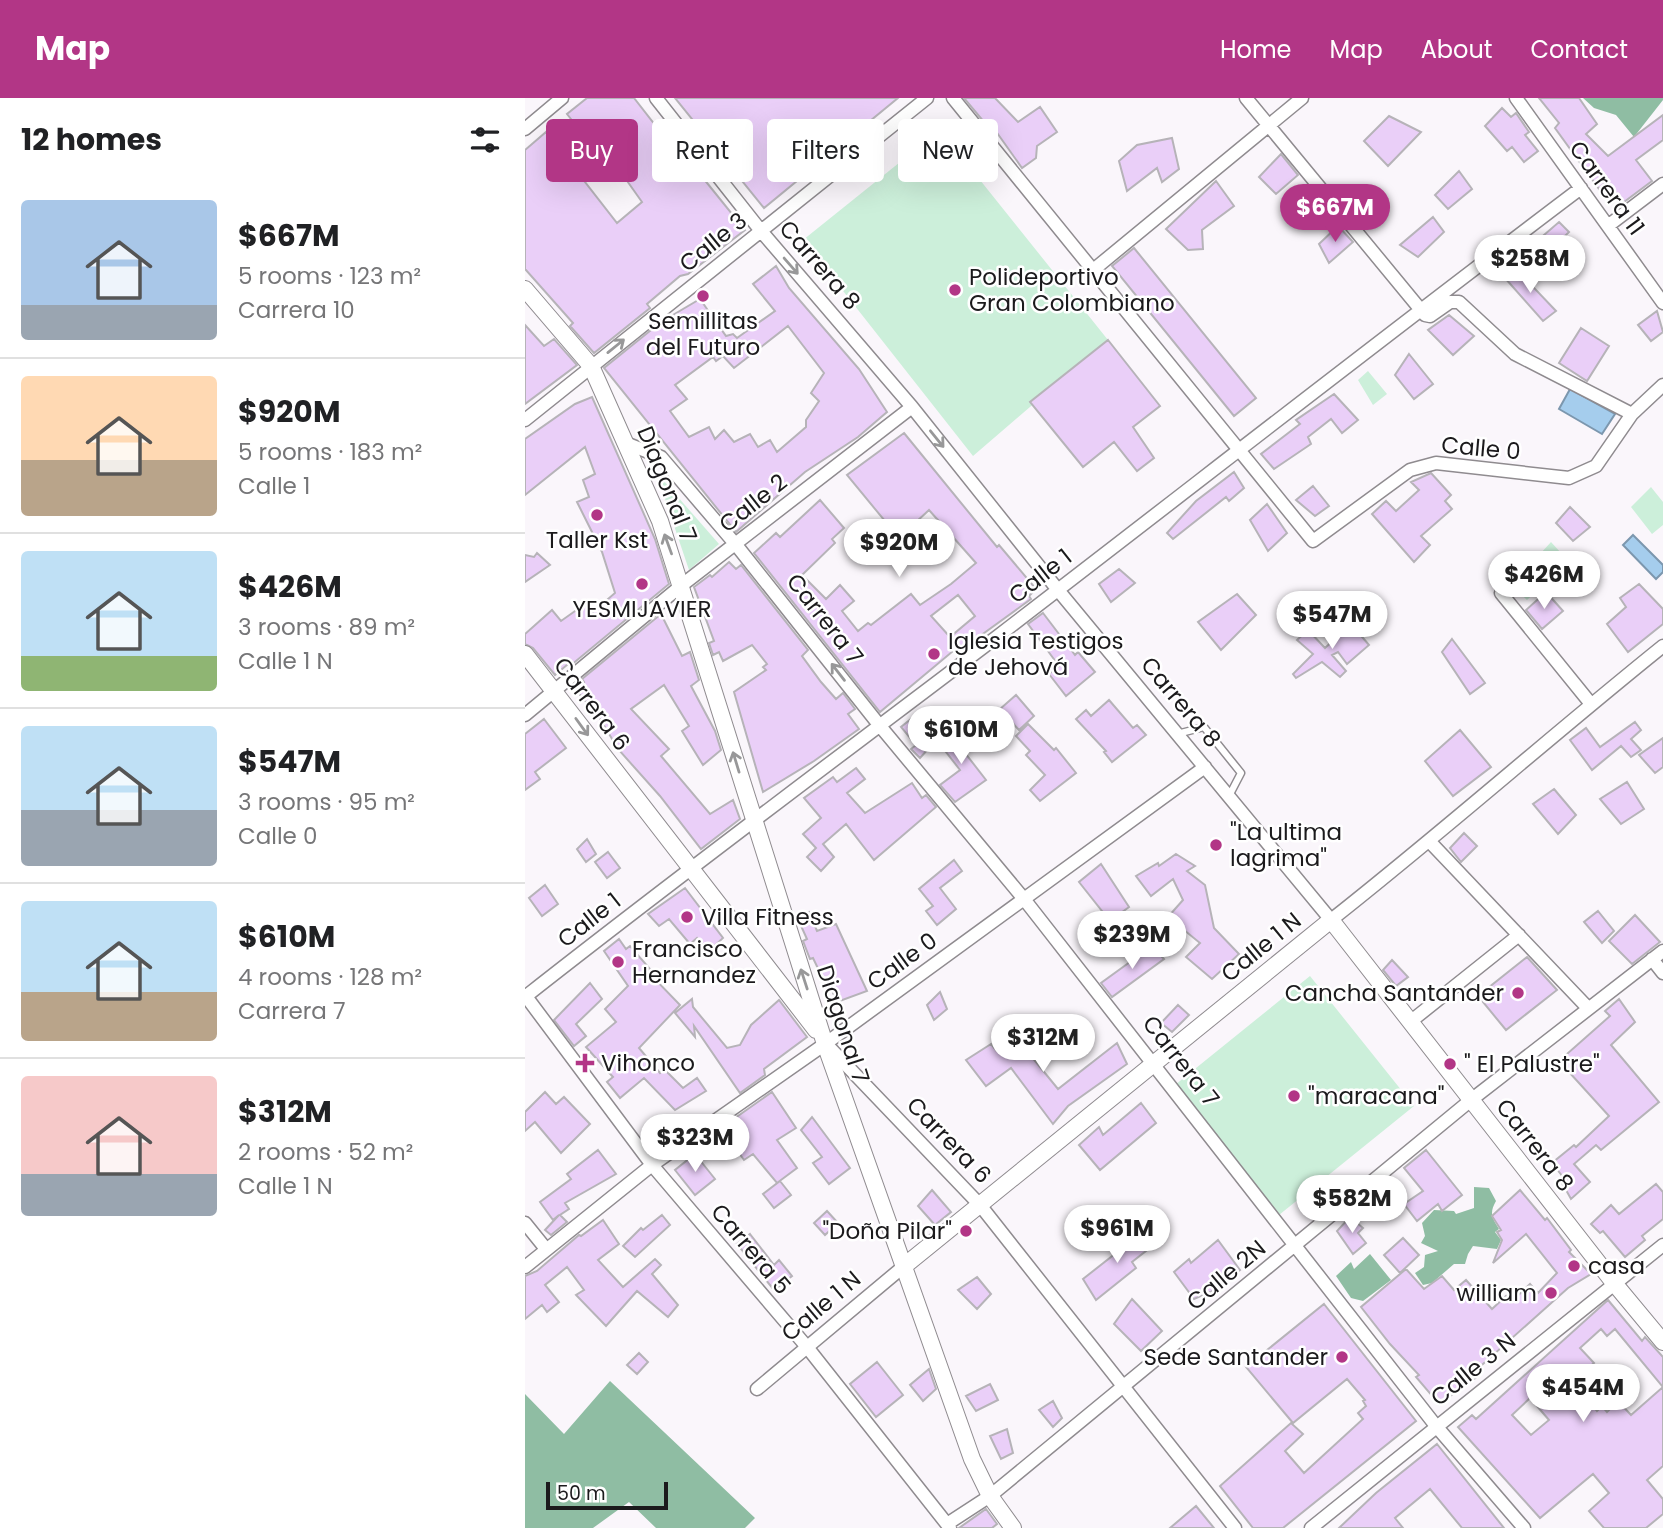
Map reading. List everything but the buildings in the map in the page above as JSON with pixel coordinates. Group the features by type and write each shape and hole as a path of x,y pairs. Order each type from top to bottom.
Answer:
{"street":[{"path":"525,129 562,98"},
{"name":"Carrera 8","path":"656,98 761,231 912,407 1058,590 1331,920 1663,1342"},
{"name":"Calle 3","path":"525,420 927,98"},
{"path":"953,98 1238,448"},
{"path":"1246,98 1430,316 1450,302 1459,302 1515,354 1632,415"},
{"path":"1092,271 1302,98"},
{"name":"Carrera 11","path":"1516,98 1663,303"},
{"path":"1609,225 1663,184"},
{"name":"Calle 1","path":"525,996 754,818 880,726 1238,448 1581,188"},
{"path":"525,289 591,366"},
{"name":"Diagonal 7","path":"591,366 660,521 825,1044 972,1460 990,1496 1013,1528"},
{"name":"Calle 0","path":"1238,448 1313,541 1410,470 1436,463 1569,478 1596,466 1632,415 1663,385"},
{"name":"Calle 2","path":"525,715 682,585 912,407"},
{"name":"Carrera 7","path":"628,444 661,457 735,544 1154,1062 1436,1426 1524,1528"},
{"path":"1501,593 1591,704"},
{"name":"Calle 1 N","path":"757,1389 1154,1062 1430,842 1663,646"},
{"name":"Carrera 6","path":"525,654 620,779 762,957 825,1044 980,1205 1235,1528"},
{"name":"Calle 0","path":"525,1267 652,1165 825,1044 1205,767"},
{"path":"1430,842 1587,1007"},
{"path":"1410,1022 1519,935"},
{"path":"1658,955 1663,973"},
{"name":"Calle 2N","path":"948,1526 990,1496 1124,1388 1471,1100 1587,1007 1658,955"},
{"name":"Carrera 5","path":"525,996 652,1165 807,1348 948,1526"},
{"path":"525,1223 546,1249"},
{"name":"Calle 3 N","path":"1311,1528 1663,1245"}],"lane":[{"path":"1177,734 1204,727 1241,774 1229,796"}],"green space":[{"path":"1583,98 1663,100 1634,137 1616,115 1594,108"},
{"name":"Polideportivo Gran Colombiano","path":"898,164 898,182 982,182 1108,340 973,456 803,240 875,182 884,182 884,175"},
{"path":"1368,371 1387,394 1373,405 1358,380"},
{"path":"656,472 719,544 689,570"},
{"path":"1651,487 1663,502 1663,525 1652,534 1631,507"},
{"path":"1551,542 1584,578 1574,589 1557,572 1527,600 1517,591 1547,562 1540,554"},
{"name":"\"maracana\"","path":"1310,976 1414,1106 1279,1215 1175,1085"},
{"path":"1474,1187 1489,1188 1496,1201 1492,1212 1499,1229 1495,1232 1501,1240 1497,1249 1473,1246 1465,1264 1454,1264 1432,1283 1423,1285 1415,1273 1424,1267 1425,1255 1438,1251 1421,1243 1425,1236 1422,1223 1434,1210 1454,1211 1456,1214 1474,1208"},
{"path":"1370,1254 1391,1280 1363,1301 1351,1298 1336,1276 1351,1262 1354,1269"},
{"path":"610,1381 755,1518 745,1528 656,1528 629,1502 593,1528 525,1528 525,1394 564,1434"}],"water":[{"path":"1570,389 1615,414 1602,434 1559,409"},
{"path":"1633,535 1663,565 1663,572 1656,579 1623,545"}],"place":[{"name":"Polideportivo Gran Colombiano","path":"955,290"},
{"name":"Semillitas del Futuro","path":"703,296"},
{"name":"Taller Kst","path":"597,515"},
{"name":"YESMIJAVIER","path":"642,584"},
{"name":"Iglesia Testigos de Jehová","path":"934,654"},
{"name":"\"La ultima lagrima\"","path":"1216,845"},
{"name":"Villa Fitness","path":"687,917"},
{"name":"Francisco Hernandez","path":"618,962"},
{"name":"Cancha Santander","path":"1518,993"},
{"name":"Vihonco","path":"585,1063"},
{"name":"\" El Palustre\"","path":"1450,1064"},
{"name":"\"maracana\"","path":"1294,1096"},
{"name":"\"Doña Pilar\"","path":"966,1231"},
{"name":"casa","path":"1574,1266"},
{"name":"william","path":"1551,1293"},
{"name":"Sede Santander","path":"1342,1357"}]}
